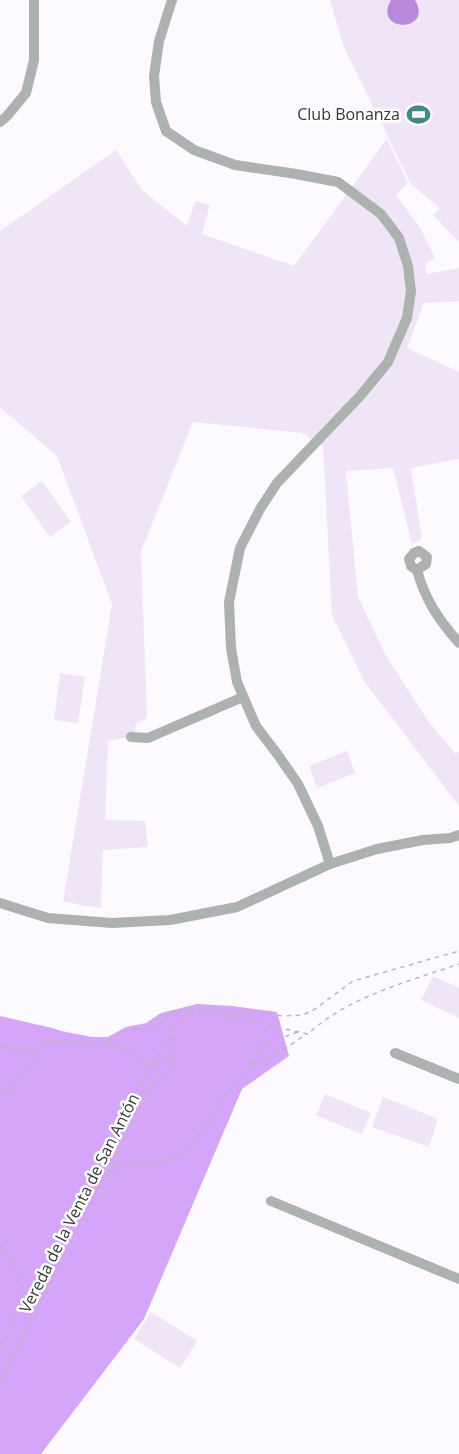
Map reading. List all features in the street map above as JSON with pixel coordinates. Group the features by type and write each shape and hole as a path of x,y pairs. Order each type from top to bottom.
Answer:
{"street":[{"path":"0,122 26,93 34,60 34,0"},
{"path":"172,0 159,41 154,76 156,102 166,131 194,150 235,165 338,182 381,214 399,238 408,266 411,291 407,318 388,362 361,395 277,483 260,509 240,548 229,602 231,648 237,682 256,726 298,784 318,826 330,864"},
{"path":"417,570 422,586 440,621 459,643"},
{"path":"131,737 148,738 243,697"},
{"path":"0,903 48,918 112,923 170,920 237,907 330,864 377,849 459,835"},
{"path":"395,1053 459,1079"},
{"path":"271,1201 459,1279"}],"path":[{"path":"0,1096 26,1075 39,1049 46,1042 76,1041 95,1044 112,1039 129,1029 142,1029 160,1024 168,1014 196,1008 284,1016 303,1015 315,1009 352,981 459,951"},
{"path":"252,1064 269,1059 348,1006 384,990 459,964"},
{"path":"140,1106 139,1097 147,1072 168,1042 180,1018 193,1013 251,1019 308,1034"},
{"path":"106,1041 140,1059 143,1065 151,1066 164,1062 175,1052 172,1030"},
{"path":"110,1171 122,1164 166,1161 184,1152 211,1120 223,1098 244,1078 256,1052 266,1043 298,1032"},
{"path":"0,1047 22,1051 33,1047 39,1049"},
{"name":"Vereda de la Venta de San Antón","path":"0,1381 62,1259 79,1220 110,1171 147,1092 153,1083 166,1077 171,1069 175,1052"},
{"path":"0,1245 21,1278 24,1292 19,1308 0,1347"}],"shaded area":[{"name":"Club Bonanza","path":"330,0 459,0 459,242 433,215 440,208 411,184 343,45"},
{"path":"391,0 415,0 419,11 417,19 403,25 389,19 387,11"},
{"path":"387,139 408,183 396,195 421,229 435,258 425,264 427,274 459,268 459,301 424,303 407,348 459,372 459,459 411,468 422,539 412,544 393,468 346,471 358,597 385,654 428,721 455,753 459,752 459,806 364,681 332,615 323,446 302,433 193,422 141,551 147,718 136,724 134,736 108,741 105,820 145,821 148,847 103,850 101,908 63,902 112,604 57,456 0,407 0,231 116,150 142,190 187,226 195,201 210,205 202,234 294,266"},
{"path":"42,481 71,522 50,537 21,496"},
{"path":"60,673 85,677 78,723 54,720"},
{"path":"347,751 355,773 317,788 309,766"},
{"path":"433,976 459,988 459,1018 421,1000"},
{"path":"197,1004 277,1012 289,1056 242,1089 144,1319 41,1454 0,1454 0,1016 61,1031 92,1037 108,1037 126,1027 146,1023 161,1013"},
{"path":"325,1094 371,1113 362,1134 316,1115"},
{"path":"383,1097 438,1119 429,1147 372,1127"},
{"path":"151,1312 197,1341 180,1368 134,1339"}],"place":[{"name":"Club Bonanza","path":"418,114"}]}
